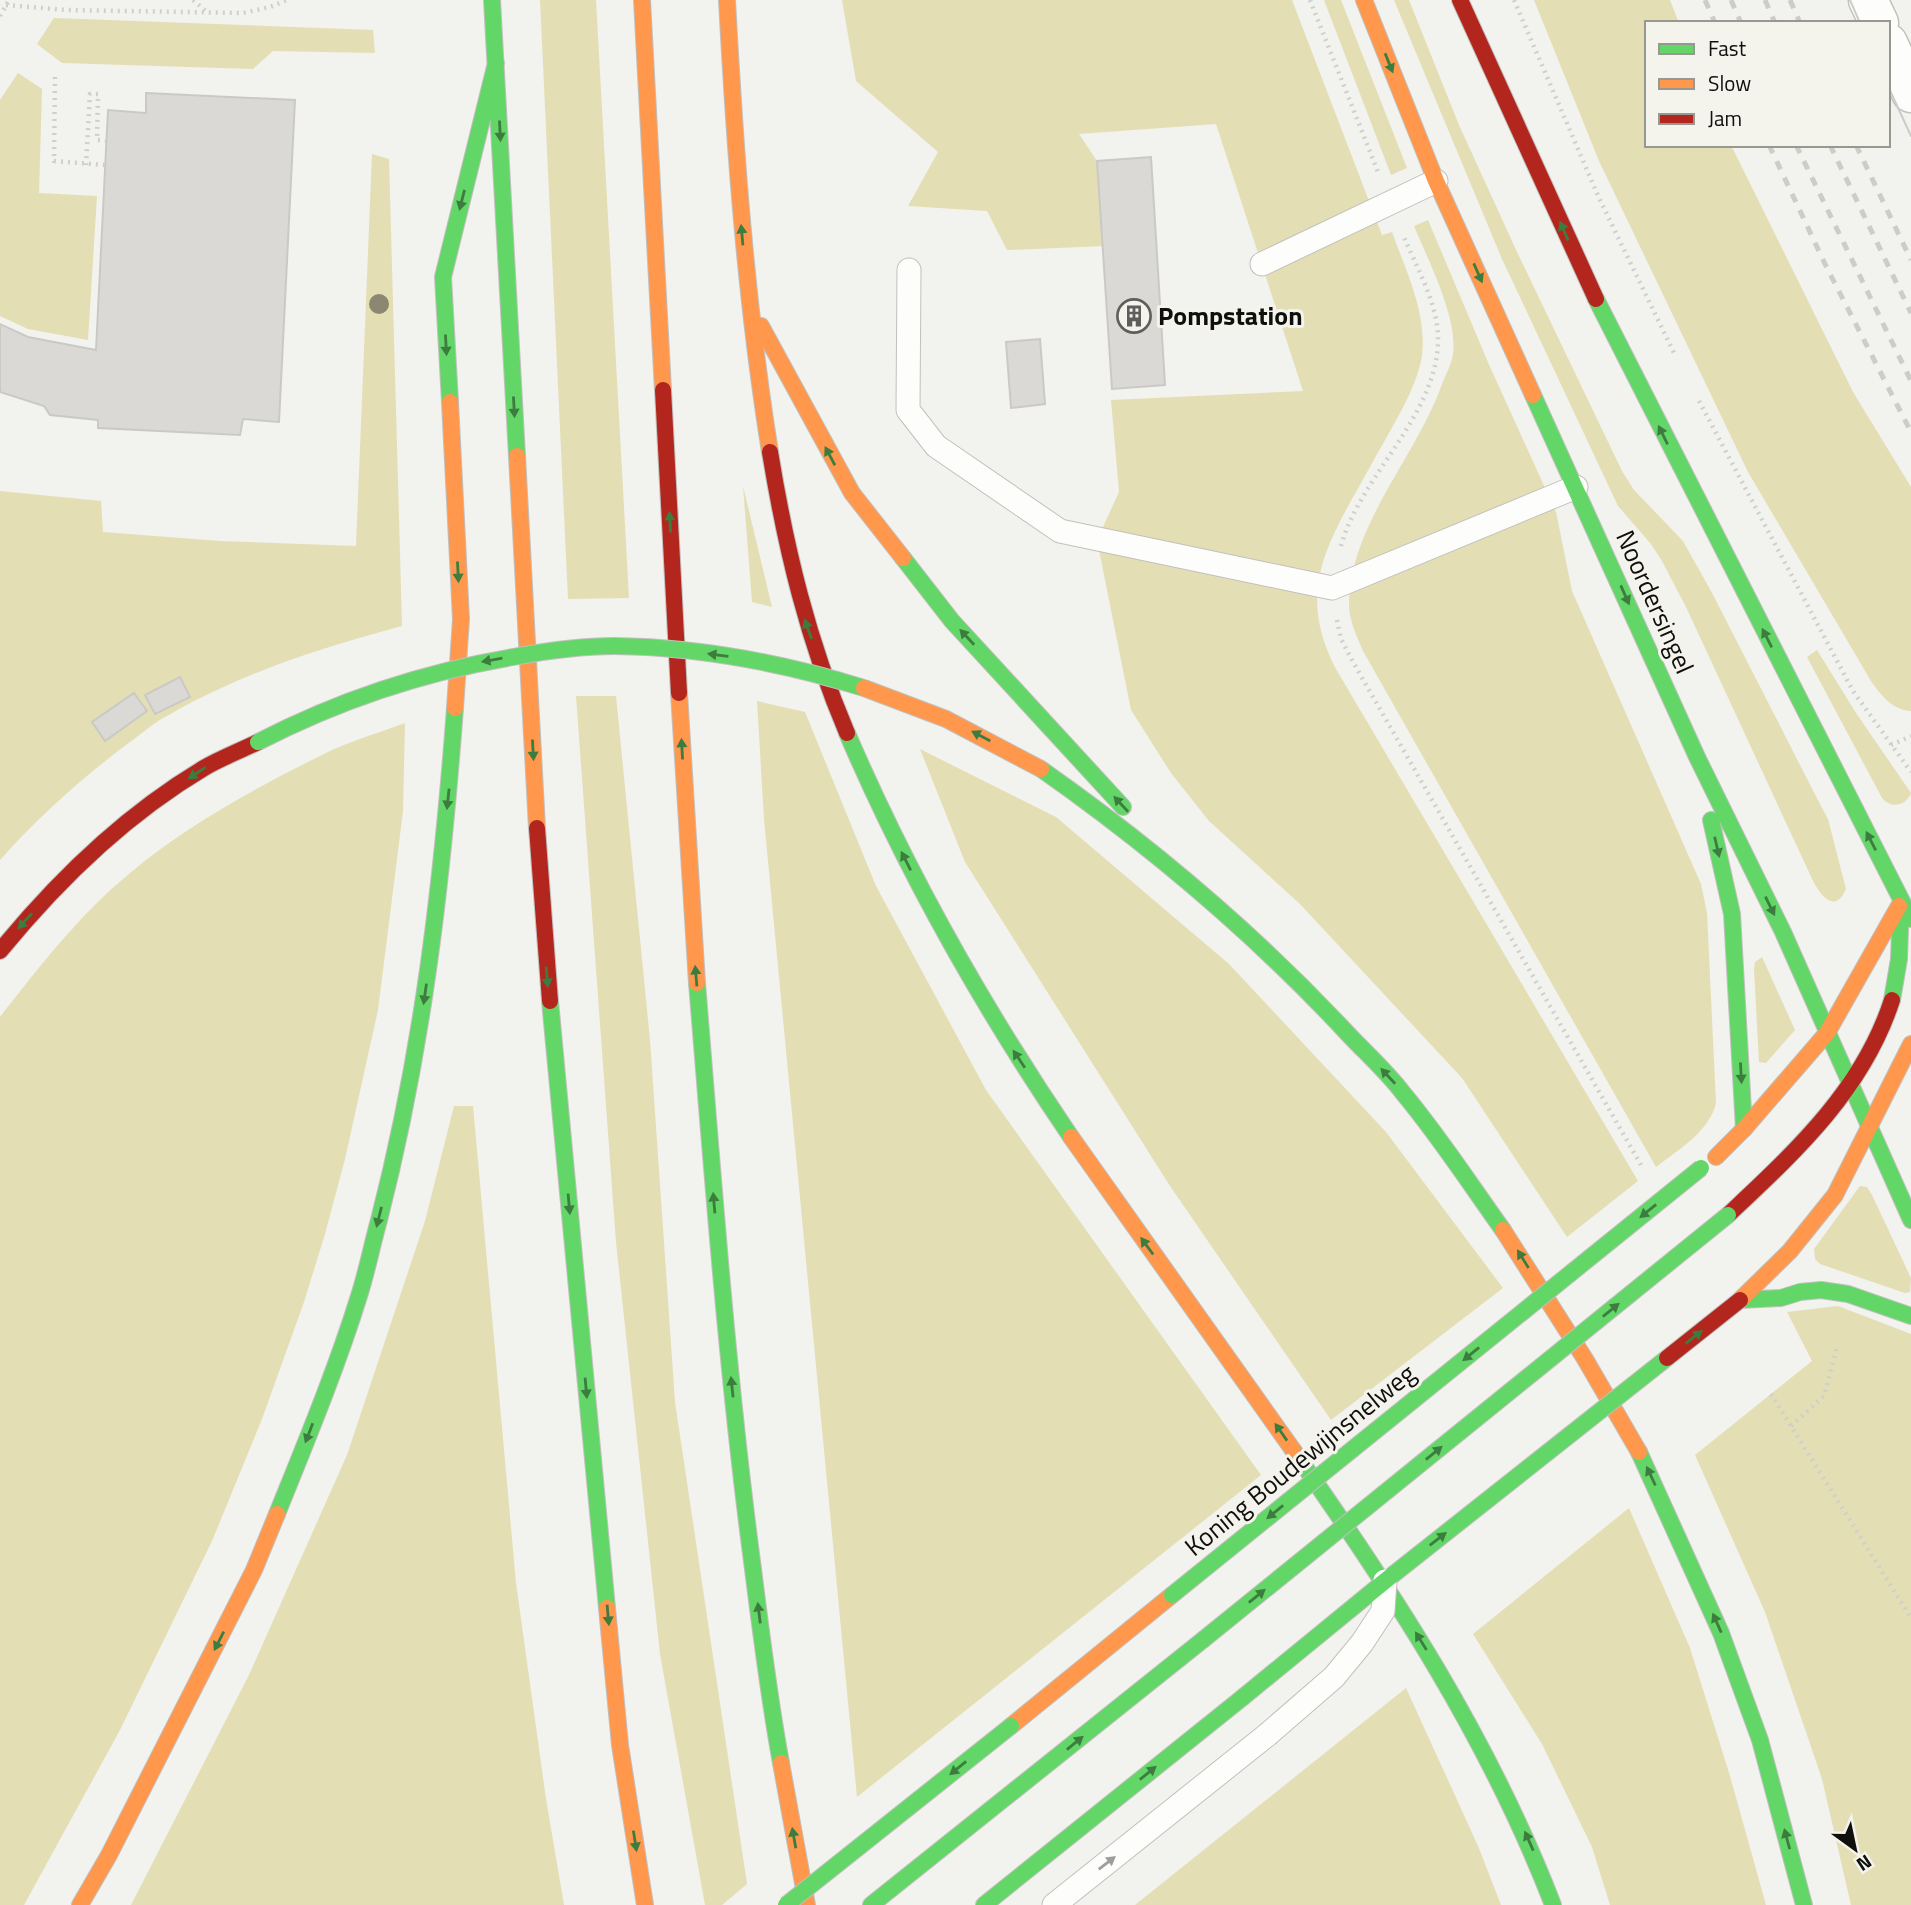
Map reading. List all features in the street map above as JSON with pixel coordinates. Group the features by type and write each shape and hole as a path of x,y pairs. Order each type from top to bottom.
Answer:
{"main road":[{"path":"492,0 541,919 620,1745 645,1905"},
{"path":"642,0 691,906 720,1271 743,1494 772,1717 807,1905"},
{"path":"727,0 733,136 749,303 770,455 804,616 837,710 877,805 935,916 1003,1035 1133,1226 1391,1591 1441,1672 1507,1793 1536,1857 1553,1905"},
{"name":"Noordersingel","path":"1364,0 1436,181 1697,757 1783,932 1911,1220"},
{"path":"1460,0 1583,274 1911,919"},
{"path":"80,1905 180,1719 254,1570 311,1429 359,1296 400,1138 417,1051 435,926 450,788 461,619 443,277 496,63"},
{"path":"749,303 852,493 952,621 1218,908"},
{"path":"0,951 24,921 82,862 139,813 205,768 299,719 417,677 485,661 548,651 611,646 669,649 738,658 860,687 913,705 976,733 1041,769 1109,817 1258,943 1403,1092 1513,1244 1639,1451 1721,1633 1760,1740 1804,1905"},
{"path":"1697,757 1732,914 1744,1129"},
{"path":"871,1905 1728,1215 1794,1153 1850,1085 1885,1022 1894,992 1900,952 1902,901"},
{"name":"Koning Boudewijnsnelweg","path":"786,1905 1716,1157 1827,1034 1902,901"},
{"path":"984,1905 1385,1581 1740,1300 1766,1276 1835,1195 1911,1044"},
{"path":"1740,1300 1781,1298 1800,1292 1821,1290 1848,1294 1911,1316"}],"street":[{"path":"1868,0 1878,21"},
{"path":"1890,47 1911,93"}],"lane":[{"path":"1262,264 1436,181"},
{"path":"908,270 908,410 936,446 1060,531 1332,588 1576,486"},
{"path":"1054,1905 1267,1735 1334,1677 1362,1643 1383,1611 1385,1581"}],"path":[{"path":"193,0 209,13"},
{"path":"0,16 8,3 65,10 243,13 288,0"},
{"path":"1310,0 1433,310 1438,334 1436,358 1429,384 1344,534 1332,588 1341,639 1647,1175"},
{"path":"1514,0 1599,198 1675,354"},
{"path":"54,77 54,161 105,165"},
{"path":"86,165 90,94 98,94 97,141 106,141"},
{"path":"1693,390 1853,691 1911,772"},
{"path":"1891,745 1911,736"},
{"path":"1791,1426 1824,1396 1837,1347"},
{"path":"1771,1394 1911,1618"}],"shaded area":[{"path":"540,0 596,0 629,598 568,599"},
{"path":"842,0 1292,0 1382,235 1392,232 1414,292 1423,339 1420,364 1411,391 1330,542 1318,582 1319,623 1336,669 1638,1181 1567,1237 1462,1078 1300,904 1209,821 1171,773 1131,710 1097,540 1119,492 1111,400 1303,391 1216,124 1079,134 1097,161 1104,246 1007,250 987,211 908,206 938,152 856,81"},
{"path":"1324,0 1341,0 1407,168 1391,175"},
{"path":"1394,0 1409,0 1459,125 1622,471 1634,490 1683,541 1828,819 1846,889 1838,900 1830,901 1825,898 1814,883 1686,607 1651,544 1618,506 1502,259"},
{"path":"1534,0 1670,0 1678,21 1645,21 1645,147 1732,147 1853,392 1911,487 1911,711 1893,705 1871,681 1748,472 1599,161"},
{"path":"54,18 373,30 375,53 273,51 253,69 62,63 37,44"},
{"path":"18,73 42,89 39,193 97,196 88,340 28,329 0,316 0,100"},
{"path":"372,154 389,159 402,626 340,643 251,675 160,720 78,783 0,860 0,491 101,501 103,532 220,541 356,546"},
{"path":"1428,220 1490,367 1556,512 1572,591 1701,884 1707,913 1716,1103 1713,1113 1700,1131 1656,1167 1363,651 1350,617 1352,576 1360,547 1386,492 1431,411 1452,357 1453,340 1447,307 1414,226"},
{"path":"743,486 772,607 752,602"},
{"path":"1817,650 1911,793 1906,801 1894,805 1882,798 1807,657"},
{"path":"576,696 616,696 650,1040 675,1402 747,1884 722,1905 705,1905 660,1654 616,1242"},
{"path":"757,701 805,712 876,886 986,1090 1261,1475 857,1797 764,819"},
{"path":"405,723 403,811 378,1010 345,1159 304,1302 262,1419 212,1541 120,1730 24,1905 0,1905 0,1017 77,924 111,890 176,838 226,806 339,747"},
{"path":"920,749 1056,817 1229,964 1386,1132 1503,1288 1331,1420 1170,1186 965,862"},
{"path":"1762,957 1795,1030 1766,1063 1759,1062 1754,969 1755,962"},
{"path":"454,1106 473,1106 516,1583 546,1799 564,1905 131,1905 249,1675 347,1455 425,1221"},
{"path":"1860,1186 1867,1187 1872,1195 1911,1278 1910,1292 1905,1293 1820,1264 1815,1259 1814,1249"},
{"path":"1838,1306 1911,1334 1911,1905 1851,1905 1822,1779 1765,1612 1695,1455 1812,1361 1787,1312"},
{"path":"1629,1508 1690,1648 1766,1905 1610,1905 1592,1847 1542,1744 1473,1634"},
{"path":"1406,1688 1478,1846 1501,1905 1135,1905"}],"building":[{"path":"146,93 295,100 279,422 243,419 240,435 98,428 98,420 50,415 44,406 0,392 0,324 28,337 96,350 108,110 146,113"},
{"name":"Pompstation","path":"1151,157 1165,385 1112,389 1097,161"},
{"path":"1040,339 1045,404 1011,408 1006,342"},
{"path":"180,677 190,697 155,714 145,695"},
{"path":"134,693 147,711 105,741 92,722"}],"tram line":[{"path":"1850,0 1859,21"},
{"path":"1890,90 1911,136"}],"railway":[{"path":"1705,0 1714,21"},
{"path":"1731,0 1740,21"},
{"path":"1765,0 1774,21"},
{"path":"1790,0 1799,21"},
{"path":"1770,147 1826,266 1911,432"},
{"path":"1797,147 1911,381"},
{"path":"1831,147 1911,313"},
{"path":"1857,147 1911,260"}],"traffic: fast":[{"path":"492,0 517,456"},
{"path":"450,402 443,277 496,63"},
{"path":"1596,299 1911,919"},
{"path":"1533,395 1697,757 1783,932 1911,1220"},
{"path":"903,558 952,621 1123,807"},
{"path":"258,742 320,713 415,679 480,663 576,648 646,647 709,653 803,671 864,688"},
{"path":"277,1514 350,1324 365,1277 394,1156 408,1092 429,966 455,708"},
{"path":"847,733 896,838 949,940 1008,1040 1071,1137"},
{"path":"1041,769 1163,861 1240,927 1314,998 1397,1085 1503,1230"},
{"path":"1711,820 1732,914 1744,1129"},
{"path":"1892,1000 1899,959 1901,901"},
{"path":"697,983 736,1423 762,1641 781,1763"},
{"path":"550,1001 607,1608"},
{"path":"1172,1595 1701,1168"},
{"path":"1204,1639 1728,1215"},
{"path":"1740,1300 1781,1298 1800,1292 1821,1290 1848,1294 1911,1316"},
{"path":"1242,1698 1667,1358"},
{"path":"1293,1450 1368,1559 1470,1726 1528,1844 1553,1905"},
{"path":"1639,1452 1721,1633 1760,1740 1804,1905"},
{"path":"871,1905 1204,1639"},
{"path":"984,1905 1242,1698"},
{"path":"786,1905 1011,1726"}],"traffic: slow":[{"path":"642,0 663,390"},
{"path":"727,0 743,226 754,339 770,452"},
{"path":"1364,0 1436,181 1533,395"},
{"path":"761,326 852,493 903,558"},
{"path":"450,402 461,619 455,708"},
{"path":"517,456 537,828"},
{"path":"864,688 946,719 1041,769"},
{"path":"679,693 697,983"},
{"path":"1716,1157 1744,1129 1827,1033 1899,906"},
{"path":"1740,1300 1790,1251 1835,1195 1911,1044"},
{"path":"1071,1137 1293,1450"},
{"path":"1503,1230 1585,1359 1639,1452"},
{"path":"80,1905 109,1855 254,1570 277,1514"},
{"path":"1011,1726 1172,1595"},
{"path":"607,1608 620,1745 645,1905"},
{"path":"781,1763 807,1905"}],"traffic: jam":[{"path":"1460,0 1596,299"},
{"path":"663,390 679,693"},
{"path":"770,452 800,595 821,664 847,733"},
{"path":"0,951 69,874 147,806 204,768 258,742"},
{"path":"537,828 550,1001"},
{"path":"1728,1215 1802,1143 1845,1091 1864,1063 1892,1000"},
{"path":"1667,1358 1740,1300"}],"place":[{"name":"Pompstation","path":"1134,316"}]}
